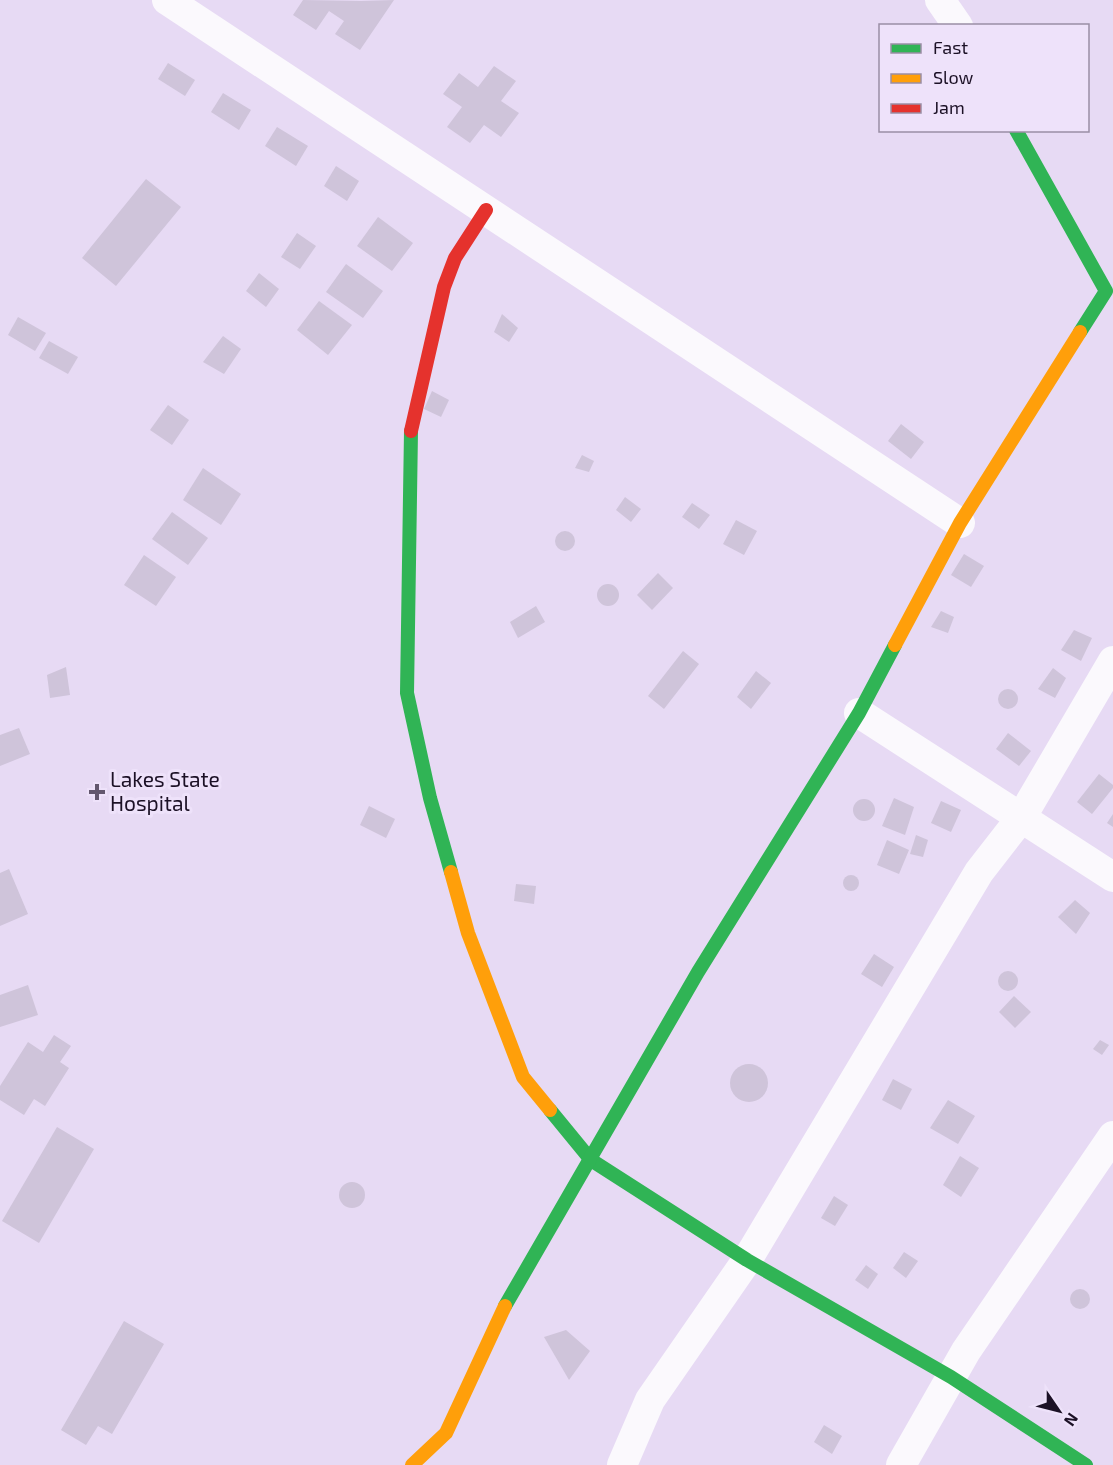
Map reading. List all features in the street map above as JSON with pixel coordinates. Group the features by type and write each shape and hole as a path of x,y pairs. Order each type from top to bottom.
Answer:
{"street":[{"path":"167,0 960,523"},
{"path":"412,1465 446,1432 499,1317 698,972 859,713 960,523 1106,291 1017,132"},
{"path":"486,210 455,258 444,287 411,433 407,693 430,798 468,933 523,1077 591,1160 747,1260 951,1377 1086,1465"},
{"path":"622,1465 650,1400 747,1260 979,872 1021,818 1113,660"},
{"path":"859,713 1113,877"},
{"path":"901,1465 966,1351 1113,1136"}],"building":[{"path":"303,0 394,0 360,50 335,34 344,21 329,11 316,30 293,15"},
{"path":"168,63 195,80 185,96 158,79"},
{"path":"494,66 516,81 501,101 519,113 501,137 484,125 470,143 447,127 462,107 443,94 459,73 478,87"},
{"path":"223,93 251,110 239,130 211,112"},
{"path":"277,127 308,146 296,166 265,146"},
{"path":"336,166 359,181 347,201 324,186"},
{"path":"146,179 181,207 116,286 82,258"},
{"path":"378,217 413,243 392,271 357,246"},
{"path":"297,233 316,246 300,269 281,257"},
{"path":"346,264 383,291 363,318 326,292"},
{"path":"259,273 279,289 266,307 246,291"},
{"path":"319,301 352,325 328,355 297,330"},
{"path":"502,314 518,328 509,342 494,332"},
{"path":"18,317 46,333 35,351 8,335"},
{"path":"223,336 241,349 224,374 203,362"},
{"path":"49,341 78,357 68,374 39,358"},
{"path":"432,391 449,400 441,417 424,409"},
{"path":"168,405 189,420 172,445 150,430"},
{"path":"901,424 924,442 911,459 888,441"},
{"path":"582,455 594,461 589,472 575,468"},
{"path":"203,468 241,494 221,525 183,500"},
{"path":"625,497 641,509 631,522 616,510"},
{"path":"692,503 710,515 699,529 682,517"},
{"path":"172,512 208,538 188,565 152,539"},
{"path":"736,520 757,531 744,555 723,544"},
{"path":"561,531 569,531 575,537 575,545 569,551 561,551 555,545 555,537"},
{"path":"964,554 984,566 971,587 951,575"},
{"path":"144,555 176,577 156,606 124,585"},
{"path":"658,573 673,588 652,610 637,595"},
{"path":"608,584 618,591 619,595 612,605 608,606 598,599 597,595 604,585"},
{"path":"536,606 545,622 518,638 510,622"},
{"path":"941,611 954,617 948,633 931,627"},
{"path":"1074,630 1092,638 1081,661 1061,650"},
{"path":"683,651 699,664 664,709 648,696"},
{"path":"66,667 70,695 50,698 47,675"},
{"path":"1053,668 1066,678 1055,698 1038,689"},
{"path":"756,671 771,683 751,709 737,697"},
{"path":"1008,689 1015,692 1018,699 1015,706 1008,709 1001,706 998,699 1001,692"},
{"path":"19,728 30,754 0,766 0,735"},
{"path":"1008,733 1031,751 1019,766 996,749"},
{"path":"1099,774 1113,785 1113,788 1092,814 1077,802"},
{"path":"894,798 914,807 905,835 882,826"},
{"path":"860,799 868,799 875,806 875,814 868,821 860,821 853,814 853,806"},
{"path":"941,801 961,810 951,832 931,823"},
{"path":"369,806 395,819 386,838 360,825"},
{"path":"1113,814 1113,827 1107,823"},
{"path":"916,835 928,840 923,857 910,854"},
{"path":"887,840 909,850 899,874 877,865"},
{"path":"9,869 28,914 0,926 0,873"},
{"path":"851,875 857,877 859,883 857,889 851,891 845,889 843,883 845,877"},
{"path":"516,884 536,886 534,904 514,901"},
{"path":"1075,900 1090,913 1076,934 1058,917"},
{"path":"874,954 894,967 882,987 861,974"},
{"path":"1008,971 1015,974 1018,981 1015,988 1008,991 1001,988 998,981 1001,974"},
{"path":"28,985 38,1015 0,1027 0,995"},
{"path":"1014,996 1031,1012 1015,1028 999,1012"},
{"path":"54,1035 71,1046 60,1062 69,1068 45,1106 34,1099 24,1115 0,1100 0,1086 28,1042 43,1052"},
{"path":"1100,1040 1109,1045 1102,1055 1093,1049"},
{"path":"749,1064 762,1070 768,1083 762,1096 749,1102 736,1096 730,1083 736,1070"},
{"path":"893,1079 912,1089 901,1110 882,1100"},
{"path":"948,1100 975,1116 958,1144 930,1128"},
{"path":"57,1127 94,1149 39,1243 2,1221"},
{"path":"960,1156 979,1168 961,1197 943,1185"},
{"path":"352,1182 361,1186 365,1195 361,1204 352,1208 343,1204 339,1195 343,1186"},
{"path":"834,1196 848,1205 835,1226 821,1218"},
{"path":"904,1252 918,1261 906,1278 893,1268"},
{"path":"866,1265 878,1274 868,1289 855,1280"},
{"path":"1076,1289 1084,1289 1090,1295 1090,1303 1084,1309 1076,1309 1070,1303 1070,1295"},
{"path":"124,1321 164,1344 112,1434 98,1426 86,1445 61,1430"},
{"path":"566,1330 590,1351 569,1380 544,1337"},
{"path":"824,1425 842,1436 832,1454 814,1442"}],"traffic: fast":[{"path":"1017,132 1106,291 1080,332"},
{"path":"411,431 407,693 430,798 451,872"},
{"path":"505,1306 698,972 859,713 895,645"},
{"path":"550,1110 591,1160 747,1260 951,1377 1086,1465"}],"traffic: slow":[{"path":"895,645 960,523 1080,332"},
{"path":"451,872 468,933 523,1077 550,1110"},
{"path":"412,1465 446,1433 505,1306"}],"traffic: jam":[{"path":"411,431 444,287 455,258 486,210"}],"place":[{"name":"Lakes State Hospital","path":"97,792"}]}
